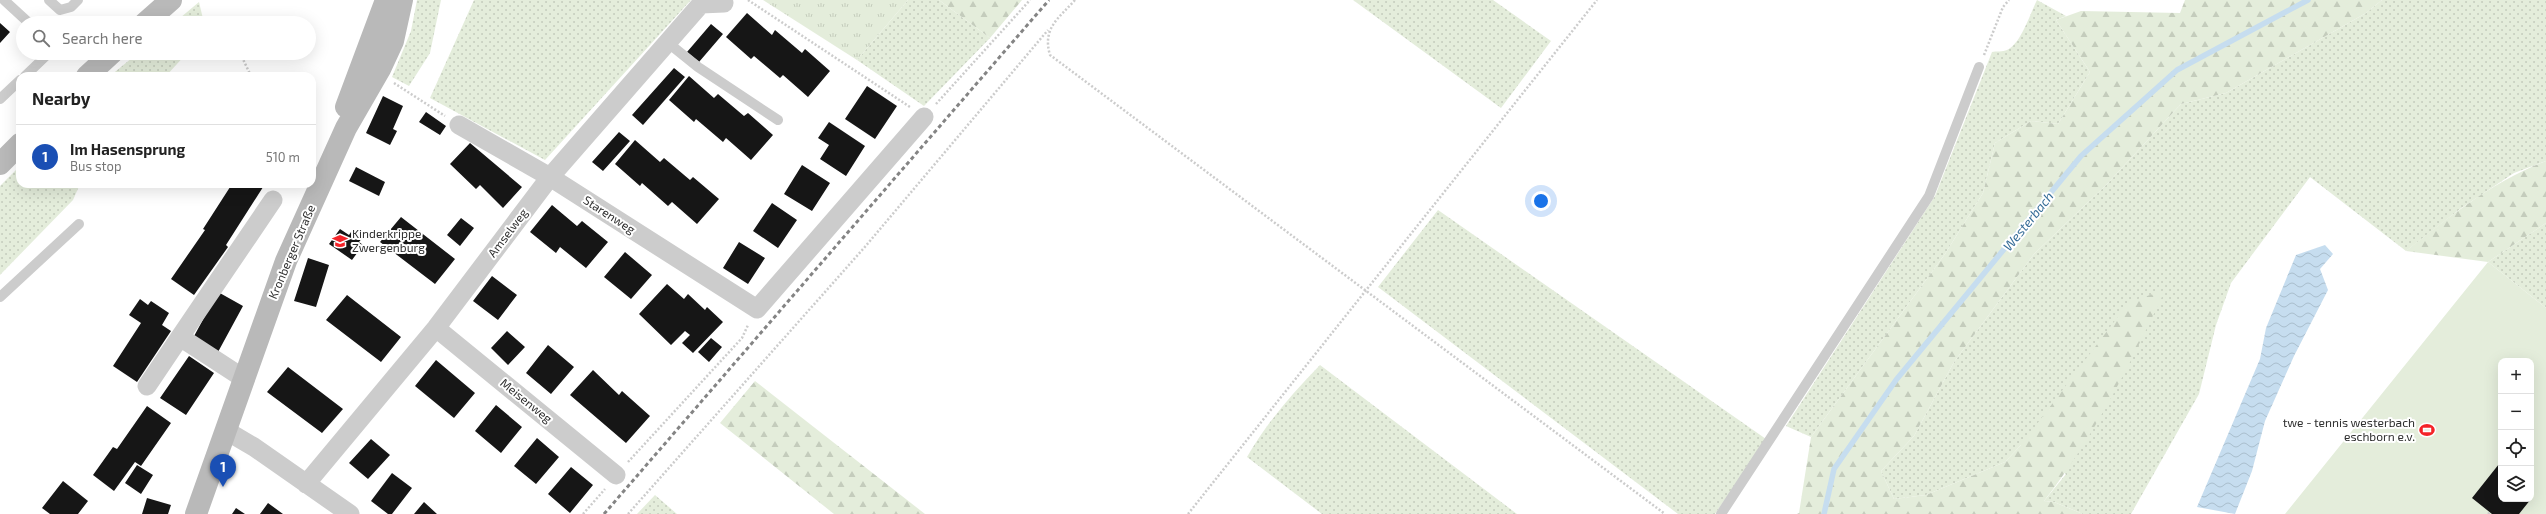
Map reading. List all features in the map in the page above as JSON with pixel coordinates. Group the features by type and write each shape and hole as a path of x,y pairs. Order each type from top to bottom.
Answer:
{"street":[{"path":"153,16 171,0"},
{"name":"Kronberger Straße","path":"346,128 347,103 386,0"},
{"name":"Kronberger Straße","path":"196,514 243,378 286,261 346,128 380,69 393,41 402,0"},
{"name":"Amselweg","path":"306,484 436,328 550,177 667,42 701,4 724,3"},
{"path":"91,72 104,60"},
{"path":"757,309 924,117"},
{"name":"Starenweg","path":"459,125 550,177 757,309"},
{"path":"0,164 16,148"},
{"path":"147,386 273,200"},
{"name":"Meisenweg","path":"436,328 616,475"},
{"path":"180,337 243,378"},
{"path":"225,430 350,514"}],"lane":[{"path":"4,0 21,16"},
{"path":"49,0 60,10 71,7 78,0"},
{"path":"667,42 698,67 778,120"},
{"path":"28,72 41,60"},
{"path":"1721,514 1928,196 1979,67"},
{"path":"0,99 16,84"},
{"path":"0,297 79,224"}],"path":[{"path":"748,0 924,117 1030,0"},
{"path":"628,514 864,248 1075,0"},
{"path":"1188,514 1597,0"},
{"path":"1979,67 2001,13 2009,0"},
{"path":"1049,30 1047,45 1050,55 1366,289 1665,514"},
{"path":"243,60 249,72"},
{"path":"393,82 459,125"},
{"path":"583,514 616,475 742,338 757,309"}],"green space":[{"path":"417,0 441,0 430,53 409,86 392,77 411,31"},
{"path":"474,0 691,0 545,160 430,98"},
{"path":"763,0 908,0 857,60"},
{"path":"908,0 939,0 990,38 924,106 857,60"},
{"path":"939,0 1022,0 990,38"},
{"path":"1353,0 1493,0 1551,41 1501,108"},
{"path":"2037,0 2066,16 2056,20 2090,72 2058,124 2031,121 1995,143 1983,193 1945,254 1811,437 1786,426 1935,196 1992,52 2007,50 2017,42 2025,28"},
{"path":"2185,0 2382,0 2366,13 2226,93 2181,104 2107,184 2034,254 1954,362 1914,436 1881,471 1894,499 1926,495 2005,462 2021,445 2129,302 2165,290 2125,372 2095,426 2062,477 2044,501 2054,502 2083,514 1797,514 1799,513 1811,437 1945,254 1983,193 1995,143 2031,121 2058,124 2090,72 2056,20 2081,11 2180,13"},
{"path":"2382,0 2546,0 2546,161 2514,173 2460,209 2406,251 2310,177 2231,283 2216,325 2199,394 2131,514 2083,514 2054,502 2044,501 2066,474 2021,445 2005,462 1926,495 1894,499 1881,471 1914,436 1954,362 2034,254 2107,184 2181,104 2226,93 2366,13"},
{"path":"199,2 202,16 182,16"},
{"path":"129,60 181,60 170,72 115,72"},
{"path":"2546,161 2546,223 2488,262 2406,251 2456,212 2490,189 2526,169"},
{"path":"16,170 16,188 78,188 73,200 0,275 0,186"},
{"path":"1438,210 1766,439 1715,514 1678,514 1378,287"},
{"path":"2546,223 2546,308 2488,262"},
{"name":"twe - tennis westerbach eschborn e.v.","path":"2488,262 2546,308 2546,514 2285,514"},
{"path":"1320,365 1517,514 1322,514 1247,457 1280,409"},
{"path":"755,381 925,514 834,514 720,423"},
{"path":"655,495 677,514 637,514"}],"water":[{"path":"2325,245 2333,254 2320,269 2328,290 2294,356 2265,421 2252,471 2235,514 2197,507 2260,359 2266,328 2296,255"}],"building":[{"path":"747,13 772,35 775,30 802,53 805,49 830,71 808,97 783,75 780,78 754,56 751,59 726,37"},
{"path":"0,23 10,32 0,43"},
{"path":"711,24 723,34 699,62 687,52"},
{"path":"674,68 685,77 643,125 632,115"},
{"path":"689,76 714,98 718,94 744,116 748,113 773,135 751,160 726,138 723,142 696,119 694,122 669,100"},
{"path":"867,86 897,106 875,139 845,119"},
{"path":"383,96 403,106 393,129 397,131 390,145 366,133"},
{"path":"426,112 446,126 440,135 419,122"},
{"path":"829,122 865,146 846,176 820,159 829,145 818,138"},
{"path":"619,132 630,141 603,171 592,162"},
{"path":"635,140 660,162 664,158 690,180 693,177 719,199 697,224 672,202 668,206 642,183 640,186 615,164"},
{"path":"470,143 522,187 503,208 480,185 476,189 450,164"},
{"path":"802,165 830,183 812,211 784,194"},
{"path":"356,167 385,182 379,196 349,181"},
{"path":"229,188 262,188 226,245 228,247 194,295 171,279 205,230 203,229"},
{"path":"772,203 797,220 778,248 753,231"},
{"path":"552,205 577,226 582,221 608,242 586,268 560,247 556,253 530,232"},
{"path":"401,217 455,259 435,284 380,242"},
{"path":"461,218 474,228 460,246 447,235"},
{"path":"340,229 349,235 353,229 363,237 359,242 363,245 352,260 329,244"},
{"path":"739,242 765,258 748,284 723,268"},
{"path":"625,252 652,275 631,299 604,277"},
{"path":"308,258 329,265 316,307 294,301"},
{"path":"492,276 517,295 498,320 473,301"},
{"path":"667,284 684,299 688,294 705,310 707,307 723,322 693,353 682,343 690,335 685,331 671,345 639,314"},
{"path":"218,292 243,306 218,352 193,338"},
{"path":"347,295 401,337 381,362 326,320"},
{"path":"140,299 148,305 151,301 169,313 162,325 171,331 137,382 113,366 141,323 129,315"},
{"path":"507,331 525,347 508,365 491,348"},
{"path":"711,338 722,347 709,362 698,352"},
{"path":"548,345 574,367 551,394 526,373"},
{"path":"189,356 214,373 186,415 160,398"},
{"path":"436,360 475,393 454,418 415,386"},
{"path":"288,367 343,409 322,433 267,392"},
{"path":"593,370 619,395 622,391 650,416 626,443 570,395"},
{"path":"496,405 522,427 501,453 475,431"},
{"path":"147,406 171,423 141,466 135,462 114,491 93,475 113,447 117,449"},
{"path":"537,438 559,457 536,484 514,466"},
{"path":"371,439 390,455 368,479 349,463"},
{"path":"137,465 153,475 141,494 125,483"},
{"path":"2498,465 2498,502 2529,502 2519,514 2492,514 2472,498"},
{"path":"571,467 593,485 570,513 548,494"},
{"path":"392,473 412,488 392,514 388,514 371,501"},
{"path":"63,481 88,501 78,514 50,514 42,508"},
{"path":"147,498 171,505 168,514 142,514"},
{"path":"424,502 437,514 414,514"},
{"path":"268,503 283,514 260,514"},
{"path":"236,508 245,514 232,514"}],"waterway":[{"name":"Westerbach","path":"1824,514 1834,469 1896,380 2081,156 2177,70 2308,0"}],"railway":[{"path":"604,514 1049,0"}],"place":[{"name":"Kinderkrippe Zwergenburg","path":"340,241"},
{"name":"twe - tennis westerbach eschborn e.v.","path":"2427,430"},
{"name":"Im Hasensprung","path":"223,487"}]}
